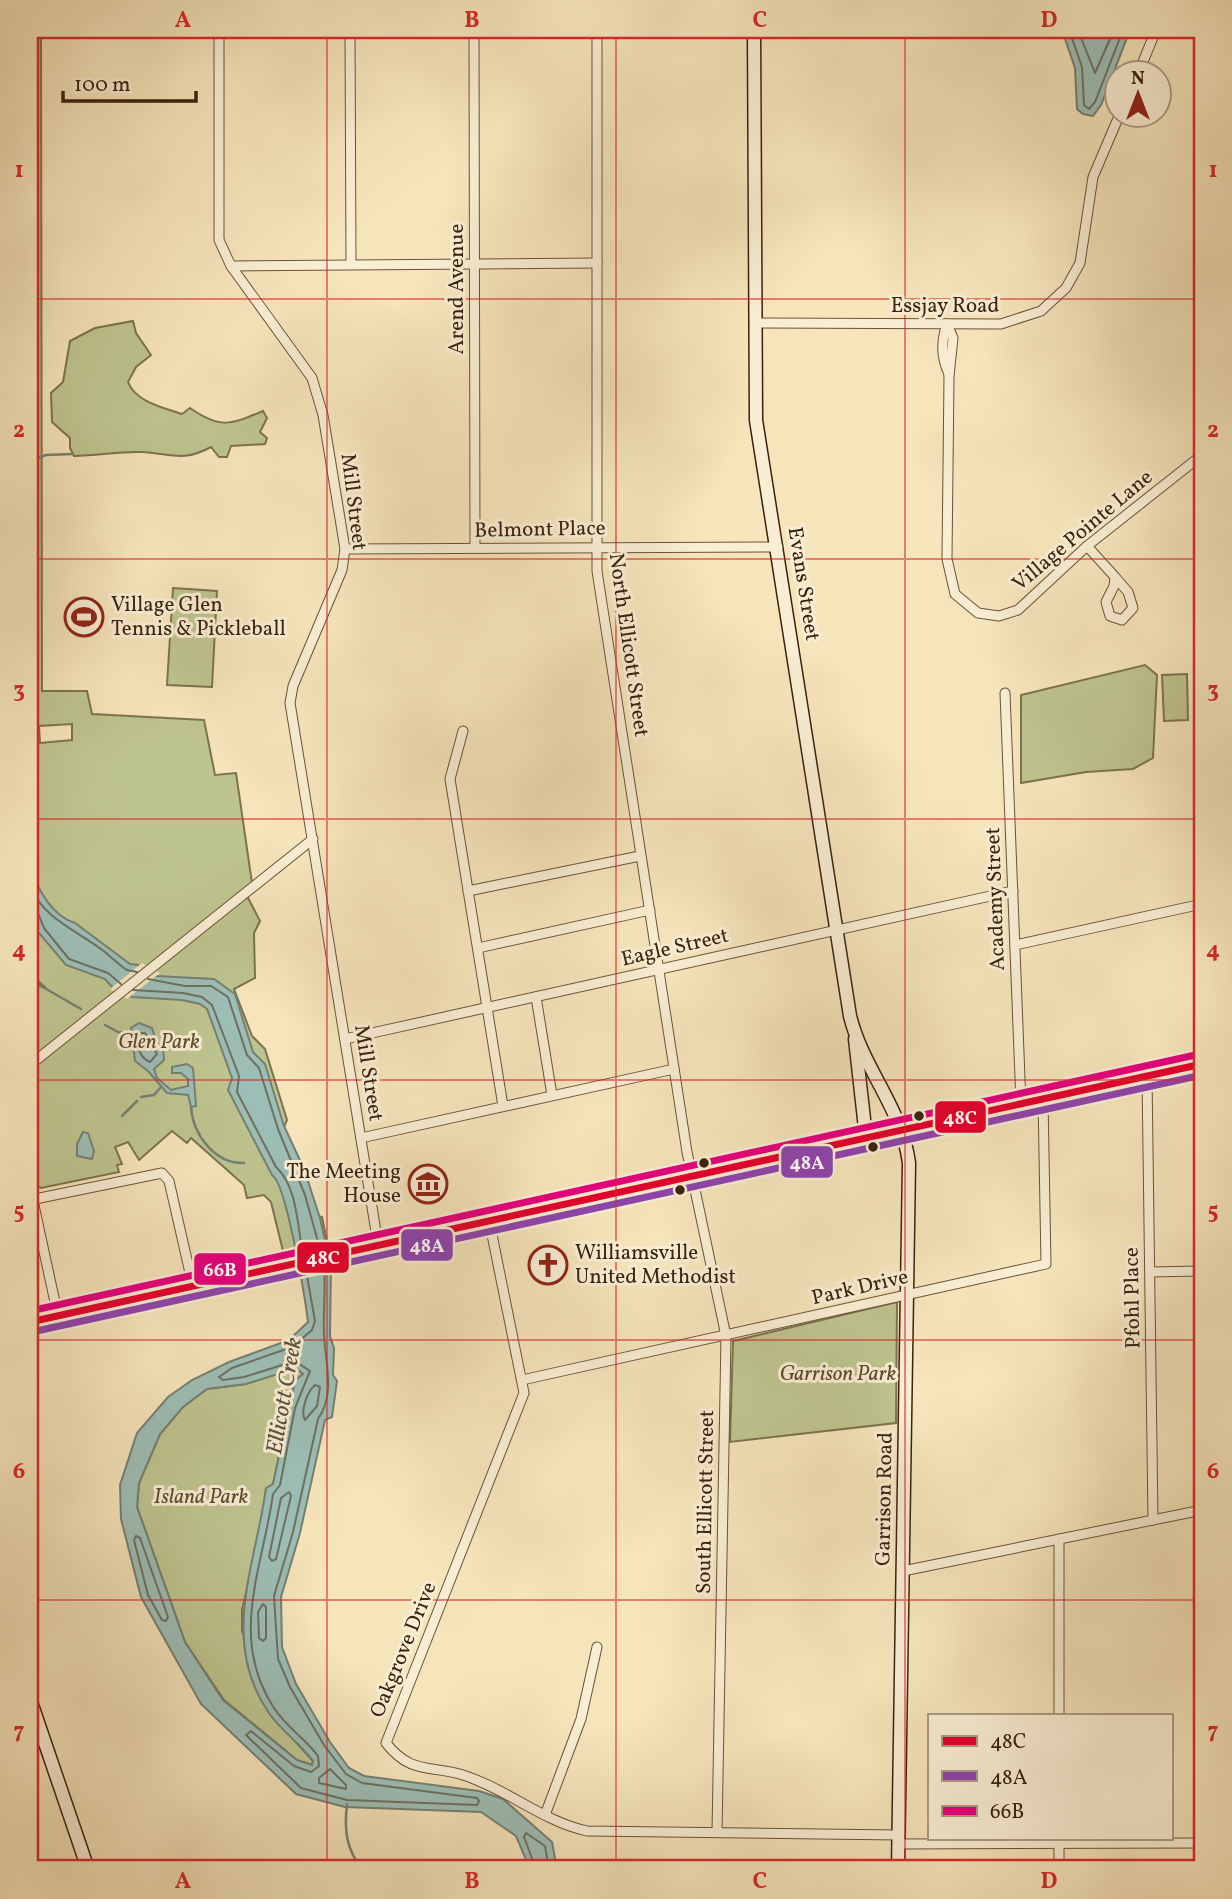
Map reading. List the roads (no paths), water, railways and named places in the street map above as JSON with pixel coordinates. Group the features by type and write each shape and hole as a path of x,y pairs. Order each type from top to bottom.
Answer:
{"main road":[{"path":"30,1322 1202,1064"}],"street":[{"name":"Mill Street","path":"219,30 219,240 231,266 312,378 323,415 345,549 342,570 293,686 290,703 378,1244"},
{"path":"350,30 351,264"},
{"name":"Arend Avenue","path":"474,30 475,548"},
{"name":"North Ellicott Street","path":"597,30 597,570 691,1175"},
{"name":"Evans Street","path":"754,30 756,420 855,1036 903,1130"},
{"path":"1144,60 1156,30"},
{"name":"Essjay Road","path":"755,323 1001,324 1019,320 1050,305 1066,288 1082,256 1095,170 1113,130"},
{"path":"231,266 597,263"},
{"name":"Village Pointe Lane","path":"947,324 953,338 949,376 947,559 952,587 961,601 978,613 999,616 1009,614 1028,601 1087,546 1202,455"},
{"path":"1087,546 1115,577"},
{"name":"Belmont Place","path":"345,549 778,547"},
{"name":"Academy Street","path":"1005,693 1021,1104"},
{"path":"463,731 450,779 503,1106"},
{"path":"30,1065 313,839"},
{"path":"468,891 640,856"},
{"name":"Eagle Street","path":"345,1040 1013,891"},
{"path":"1015,945 1202,904"},
{"path":"478,948 650,910"},
{"path":"537,997 552,1095"},
{"path":"855,1036 866,1137"},
{"path":"361,1138 674,1069"},
{"name":"Pfohl Place","path":"1147,1076 1153,1520"},
{"name":"Park Drive","path":"522,1380 1046,1264 1043,1099"},
{"name":"Garrison Road","path":"898,1869 910,1195 903,1130"},
{"path":"31,1200 159,1172 169,1181 193,1286"},
{"name":"South Ellicott Street","path":"691,1175 726,1336 717,1832"},
{"path":"30,1187 58,1316"},
{"name":"Oakgrove Drive","path":"489,1220 524,1393 387,1743 411,1765 472,1778 545,1815 587,1831 717,1832 899,1840 1202,1843"},
{"path":"1150,1272 1202,1271"},
{"path":"903,1571 1202,1510"},
{"path":"1059,1539 1059,1714"},
{"path":"545,1815 581,1719 597,1647"},
{"path":"30,1699 88,1869"},
{"path":"1059,1841 1059,1869"}],"water":[{"path":"1062,30 1130,30 1118,60 1102,60 1102,102 1093,116 1083,114 1077,109 1075,68"},
{"path":"30,871 53,909 130,964 139,965 156,976 214,979 235,994 253,1052 265,1064 284,1126 304,1169 320,1218 331,1267 330,1336 334,1348 333,1375 337,1381 332,1417 325,1420 300,1533 281,1597 282,1647 296,1684 330,1742 349,1768 364,1776 479,1791 503,1799 552,1842 557,1869 530,1869 516,1836 481,1812 345,1807 296,1794 201,1704 141,1597 121,1519 120,1485 137,1433 168,1397 192,1380 229,1362 289,1340 308,1322 303,1290 283,1198 228,1090 232,1078 207,1009 200,1004 182,1000 132,997 113,988 105,979 66,965 38,932 30,911","holes":["296,1368 303,1374 295,1381 273,1484 266,1488 249,1574 243,1630 246,1658 254,1686 269,1713 313,1761 312,1765 297,1760 223,1700 185,1642 137,1507 139,1483 160,1434 183,1407 207,1389 246,1384"]},
{"path":"139,1023 152,1028 157,1044 163,1048 164,1060 154,1069 157,1078 171,1090 188,1086 188,1079 181,1073 172,1073 172,1067 187,1064 193,1068 196,1106 191,1107 188,1095 167,1093 148,1071 135,1061 131,1028"},
{"path":"83,1132 88,1133 94,1151 92,1159 77,1156 77,1144"}],"waterway":[{"path":"30,461 46,455 73,454"},
{"path":"30,923 33,918"},
{"path":"30,974 41,986 81,1009"},
{"path":"105,1025 118,1032 132,1033"},
{"path":"141,1097 154,1095 160,1088"},
{"path":"122,1116 137,1101"},
{"path":"191,1107 196,1128 207,1146 224,1159 244,1163"},
{"path":"347,1804 347,1839 352,1854 362,1869"}],"place":[{"name":"Village Glen Tennis & Pickleball","path":"84,617"},
{"name":"The Meeting House","path":"428,1184"},
{"name":"Williamsville United Methodist","path":"548,1265"}],"park label":[{"name":"Glen Park","path":"159,1042"},
{"name":"Garrison Park","path":"838,1374"},
{"name":"Island Park","path":"201,1497"}],"water label":[{"name":"Ellicott Creek","path":"285,1396"}]}
